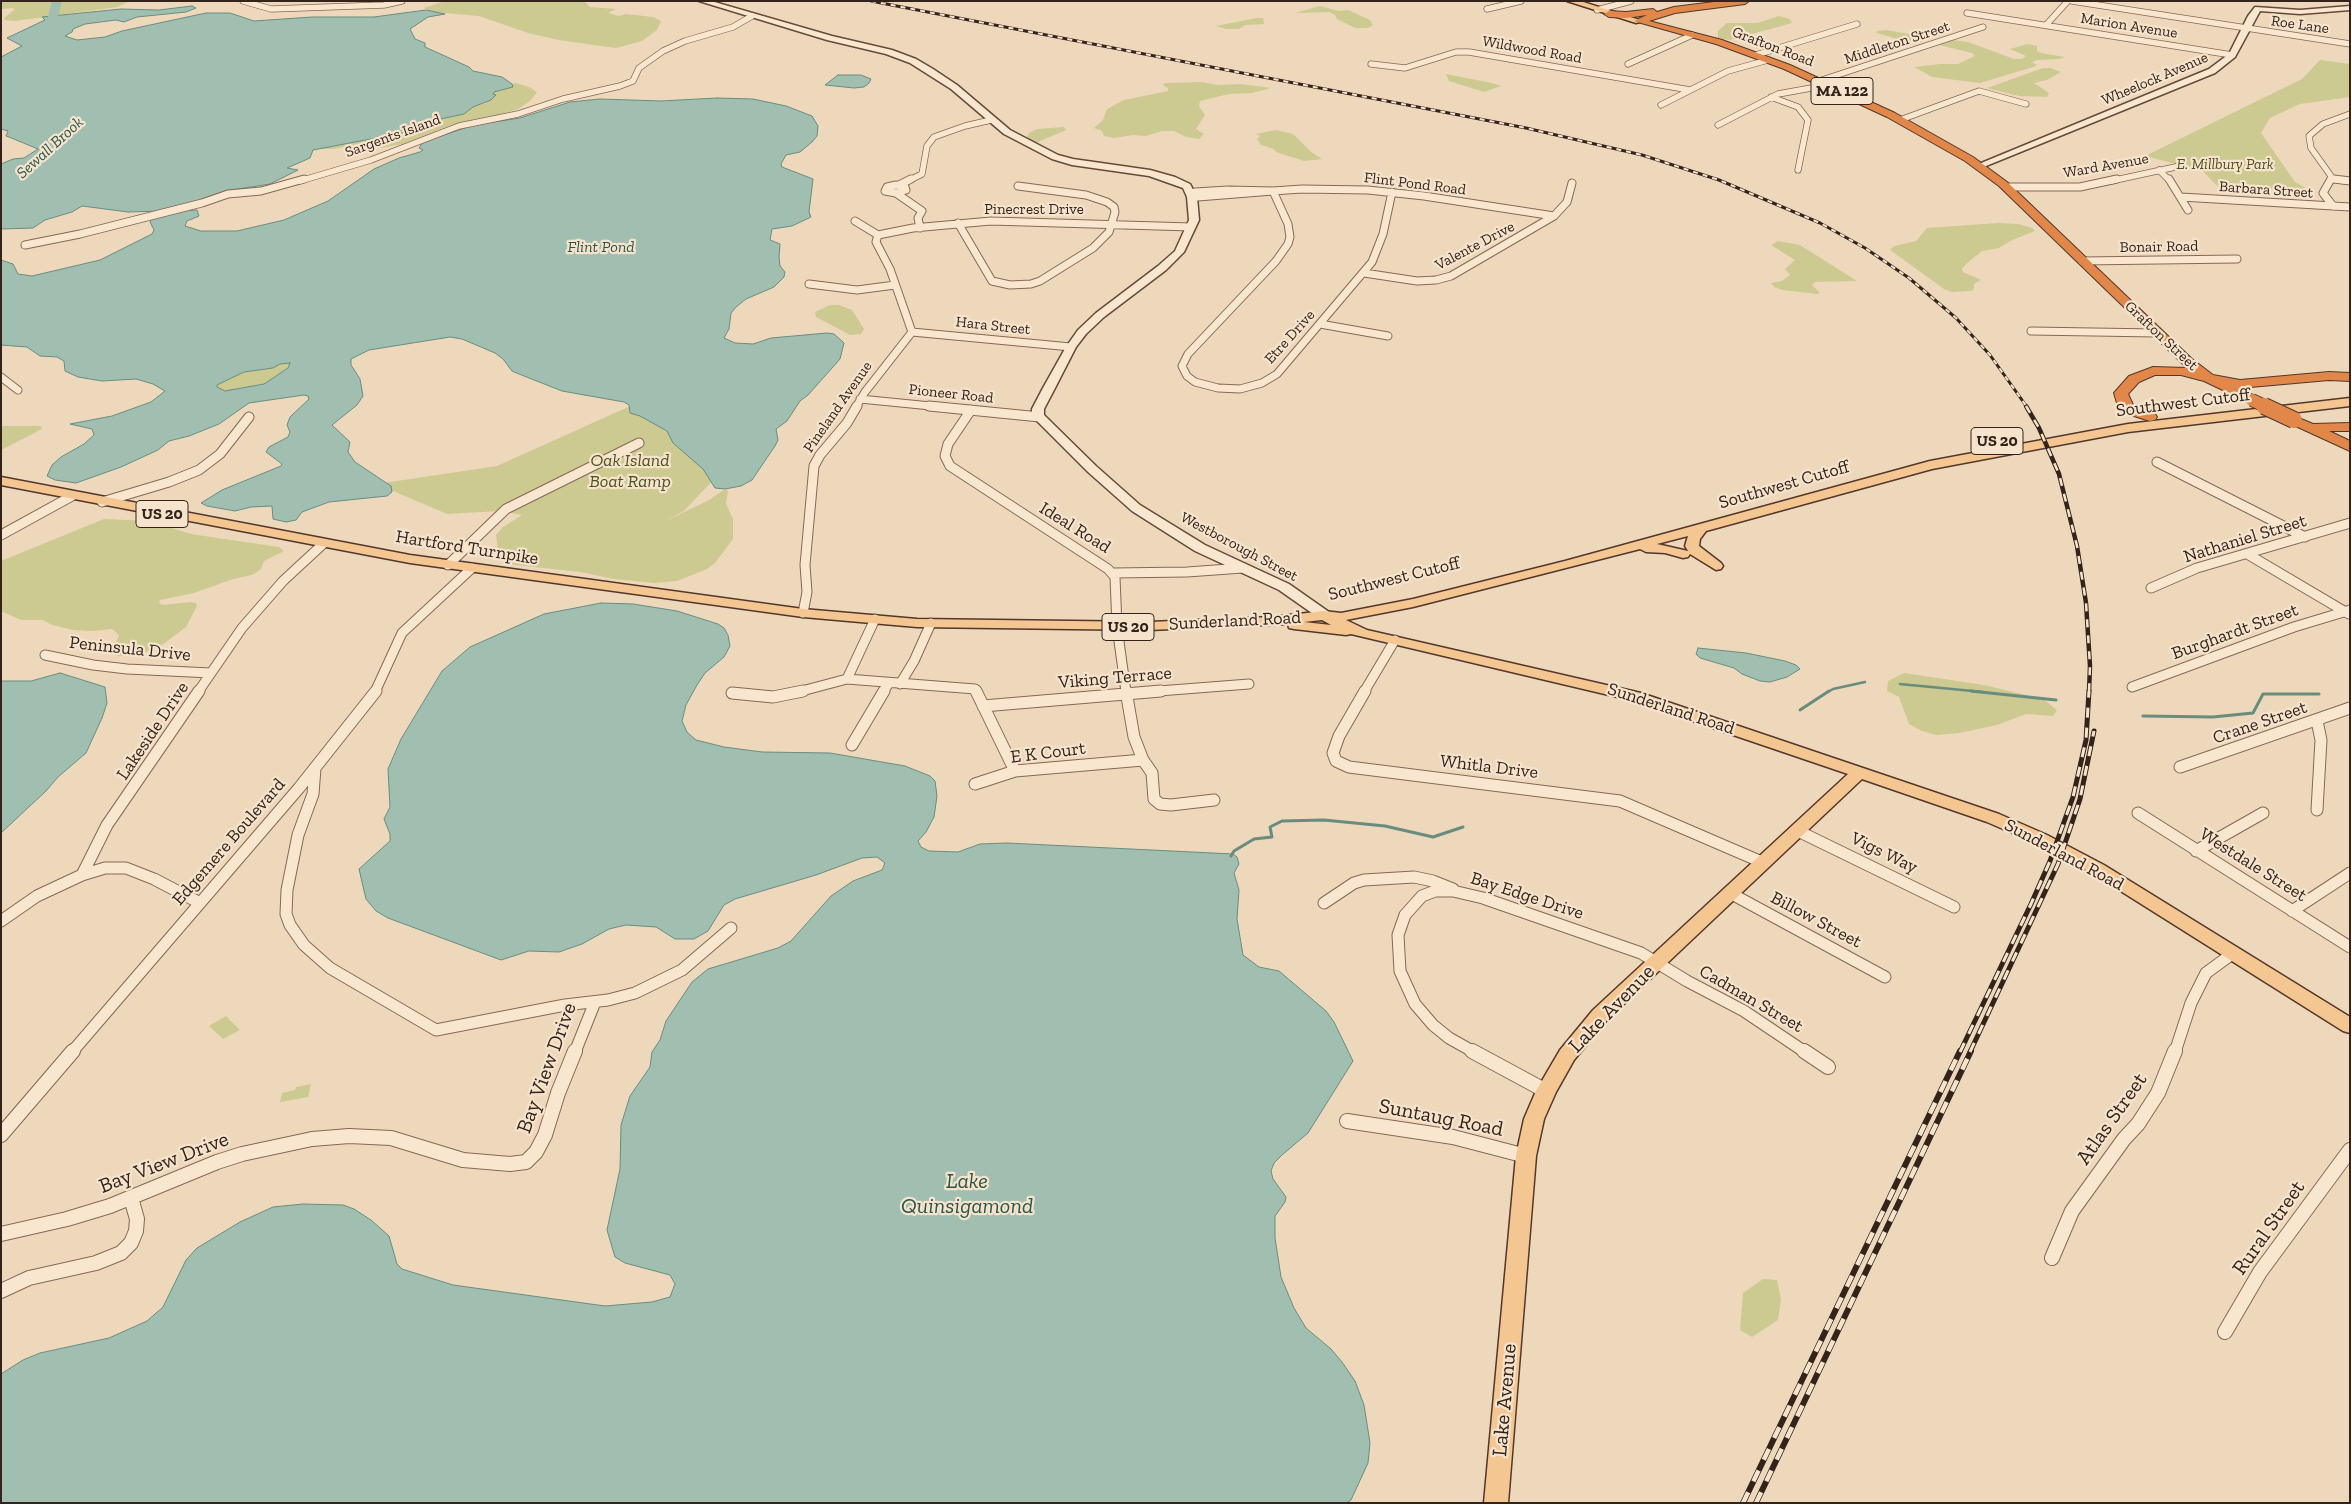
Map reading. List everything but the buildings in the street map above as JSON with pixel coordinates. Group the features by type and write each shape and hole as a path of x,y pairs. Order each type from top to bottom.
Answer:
{"highway":[{"path":"1609,14 1624,15 1730,1"},
{"path":"1639,22 1674,10 1745,1"},
{"path":"1639,22 1659,11"},
{"name":"Grafton Road","path":"1639,22 1692,35 1756,55 1824,83 1900,120 1978,166 2006,187 2024,205"},
{"name":"Grafton Street","path":"2024,205 2178,355 2208,378 2299,422 2344,436"},
{"path":"2120,422 2122,412 2118,391 2122,382 2144,371 2167,366 2178,355"},
{"path":"2150,417 2129,410 2124,403 2122,391 2134,379 2152,371 2181,371 2226,382 2250,384 2329,376 2350,378"},
{"path":"2246,397 2248,386 2332,377 2350,378"}],"main road":[{"name":"Grafton Road","path":"1571,1 1639,22"},
{"name":"Southwest Cutoff","path":"1324,615 1335,610 1383,602 1459,583 1943,453 2007,440 2150,417 2350,395"},
{"name":"Southwest Cutoff","path":"1324,615 1341,617 1436,598 1582,561 1886,476 2004,450 2128,428 2350,402"},
{"name":"Hartford Turnpike","path":"1,481 323,544 448,565 803,613 931,623"},
{"path":"1702,527 1693,538 1692,546 1695,551 1716,566"},
{"path":"1582,561 1642,548 1666,549 1684,554"},
{"path":"1389,608 1381,618 1380,626 1395,640"},
{"name":"Sunderland Road","path":"931,623 1117,627 1272,621 1324,615 1342,625 1362,632 1619,691 1966,808 2041,839 2098,869 2350,1026"},
{"path":"1272,621 1362,632"},
{"name":"Lake Avenue","path":"1496,1503 1526,1156 1534,1120 1546,1090 1578,1041 1600,1015 1860,772"}],"street":[{"path":"243,1 264,9 280,9 384,5 402,1"},
{"path":"702,1 889,52 926,68 954,88 992,121 1018,139 1058,158 1076,163 1159,175 1184,184 1192,195 1195,214 1192,227 1175,256 1095,318 1071,347 1038,409 1040,417"},
{"path":"1487,9 1521,1"},
{"path":"1597,10 1631,1"},
{"path":"2046,25 2068,1"},
{"name":"Roe Lane","path":"2072,1 2350,44"},
{"name":"Wheelock Avenue","path":"1978,166 2205,75 2220,66 2232,55 2254,12 2258,9 2305,12 2350,8"},
{"name":"Marion Avenue","path":"1968,13 2232,55"},
{"name":"Sargents Island","path":"24,245 80,234 228,194 261,191 287,185 371,160 459,126 506,116 563,99 620,86 637,77 639,68 663,51 733,27 752,16"},
{"path":"1756,55 1857,24"},
{"name":"Middleton Street","path":"1718,125 1770,96 1824,83 1983,27"},
{"path":"1628,64 1692,35"},
{"name":"Wildwood Road","path":"1371,64 1404,68 1456,52 1469,52 1690,90"},
{"path":"1661,105 1728,71 1768,60"},
{"path":"1900,120 1979,91 2026,104"},
{"path":"1770,96 1793,104 1806,116 1807,126 1798,170"},
{"path":"2331,179 2311,148 2309,136 2323,124 2350,114"},
{"path":"899,185 906,190 889,193 884,190 889,186 899,185 922,174 927,146 932,139 992,121"},
{"name":"Ward Avenue","path":"2006,187 2080,187 2180,166"},
{"path":"2160,170 2172,182 2188,210"},
{"path":"2331,179 2350,181"},
{"path":"2331,179 2323,193 2333,206"},
{"name":"Valente Drive","path":"1364,273 1410,280 1441,280 1467,267 1554,216 1567,202 1572,183"},
{"path":"958,224 992,281 1025,285 1040,282 1093,248 1106,236 1115,209 1107,202 1086,195 1018,186"},
{"name":"Flint Pond Road","path":"1192,195 1195,192 1228,190 1333,189 1392,192 1554,216"},
{"name":"Etre Drive","path":"1273,191 1288,224 1290,237 1286,249 1182,362 1183,370 1195,382 1211,387 1233,389 1255,386 1277,374 1372,262 1382,239 1392,192"},
{"path":"896,193 922,211 918,218 920,228"},
{"name":"Barbara Street","path":"2181,197 2350,207"},
{"path":"855,221 874,230 878,235 876,242 890,268 912,332"},
{"name":"Pinecrest Drive","path":"878,235 885,232 958,224 1030,221 1192,227"},
{"name":"Bonair Road","path":"2082,261 2237,259"},
{"path":"809,284 857,290 895,285"},
{"path":"1320,324 1388,336"},
{"path":"2031,331 2156,333"},
{"name":"Hara Street","path":"912,332 1071,347"},
{"name":"Pineland Avenue","path":"803,613 807,592 805,565 812,471 820,455 847,423 860,399 912,332"},
{"path":"1,378 18,390"},
{"name":"Pioneer Road","path":"860,399 1040,417"},
{"name":"Ideal Road","path":"971,410 948,444 945,456 950,466 1113,573 1116,577 1117,627 1134,737 1142,760 1152,773 1154,799 1156,802 1185,805 1214,800"},
{"path":"102,502 169,482 199,470 220,454 249,417"},
{"name":"Westborough Street","path":"1040,417 1092,469 1132,505 1200,548 1284,587 1324,615"},
{"path":"448,565 500,514 522,501 639,443"},
{"path":"2157,462 2305,537"},
{"path":"1,535 72,496"},
{"name":"Nathaniel Street","path":"2150,588 2197,568 2249,555 2350,524"},
{"name":"Lakeside Drive","path":"82,875 107,825 242,628 264,602 323,544"},
{"path":"2249,555 2349,612"},
{"name":"Edgemere Boulevard","path":"1,1135 316,767 376,692 388,667 393,649 402,633 472,568"},
{"path":"1113,573 1174,573 1243,568"},
{"name":"Burghardt Street","path":"2132,686 2294,627 2349,612"},
{"path":"847,679 875,619"},
{"path":"900,684 914,662 931,623"},
{"name":"Whitla Drive","path":"1395,640 1339,736 1333,753 1336,761 1349,767 1363,769 1555,791 1620,801 1764,863"},
{"name":"Peninsula Drive","path":"45,655 118,668 161,672 211,673"},
{"path":"732,694 773,697 810,690 847,679 975,689 1015,771"},
{"path":"852,745 889,683"},
{"name":"Viking Terrace","path":"983,706 1250,684"},
{"name":"Crane Street","path":"2180,767 2350,708"},
{"path":"2317,721 2321,740 2317,810"},
{"name":"E K Court","path":"974,784 1015,771 1142,760"},
{"name":"Bay View Drive","path":"1,1234 67,1219 131,1198 235,1156 281,1145 329,1138 391,1138 463,1160 510,1164 526,1162 538,1149 545,1135 558,1093 595,1002 565,1005 436,1030 342,977 320,961 304,945 293,930 286,914 286,902 298,835 313,794 316,767"},
{"name":"Westdale Street","path":"2138,813 2350,947"},
{"path":"2196,850 2263,813"},
{"name":"Vigs Way","path":"1798,830 1954,907"},
{"path":"1,921 37,896 82,875 105,868 126,868 154,879 200,903"},
{"path":"2292,911 2350,873"},
{"path":"1324,904 1354,883 1388,877 1414,877 1434,881 1466,894"},
{"name":"Bay Edge Drive","path":"1546,1090 1480,1056 1443,1034 1423,1015 1404,982 1397,945 1401,923 1416,900 1429,892 1453,890 1641,953 1654,963"},
{"name":"Billow Street","path":"1730,893 1885,977"},
{"path":"595,1002 635,993 670,978 703,954 731,928"},
{"name":"Atlas Street","path":"2052,1258 2072,1211 2124,1139 2138,1124 2158,1093 2170,1067 2190,1003 2206,973 2232,954"},
{"name":"Cadman Street","path":"1654,963 1744,1011 1828,1067"},
{"name":"Suntaug Road","path":"1348,1121 1453,1137 1526,1156"},
{"name":"Rural Street","path":"2225,1332 2260,1272 2350,1150"},
{"path":"1,1290 29,1278 96,1263 121,1253 131,1243 136,1230 136,1219 131,1198"}],"green space":[{"path":"1,1 130,1 117,7 15,21 5,20 4,18 14,10 13,8 1,9"},
{"path":"584,1 590,7 616,9 608,13 619,16 626,14 653,17 661,21 657,30 642,41 616,48 558,40 528,33 479,16 432,12 424,8 442,2"},
{"path":"1320,6 1339,11 1348,10 1370,20 1373,25 1368,28 1355,28 1337,19 1330,12 1295,13"},
{"path":"1779,16 1790,19 1792,23 1730,40 1718,38 1718,31 1727,23 1758,23"},
{"path":"1263,18 1264,24 1245,25 1239,29 1226,29 1216,26"},
{"path":"1886,30 1915,35 1922,42 1904,41 1877,33 1877,31"},
{"path":"1951,40 1968,42 2014,59 2022,59 2026,56 2010,49 2028,44 2037,46 2037,51 2041,53 2065,57 2037,60 2032,62 2037,65 2033,67 1980,83 1932,77 1914,67 1958,64 1975,56 1972,53 1939,45"},
{"name":"E. Millbury Park","path":"2320,60 2350,64 2350,97 2300,104 2270,118 2261,133 2295,182 2313,192 2216,185 2203,171 2145,156 2302,79"},
{"path":"2043,68 2051,68 2061,72 2047,80 2034,83 2049,93 2047,97 2019,96 1987,88"},
{"path":"1446,74 1501,86 1484,92 1449,81"},
{"path":"1203,82 1217,85 1241,84 1271,88 1252,93 1229,94 1200,101 1199,106 1205,115 1196,129 1204,134 1199,139 1186,137 1174,131 1162,131 1146,136 1133,135 1114,138 1104,136 1102,131 1094,128 1103,120 1107,109 1124,100 1168,91 1168,88 1163,85 1165,83"},
{"path":"516,83 537,92 530,101 518,109 497,116 451,125 402,144 375,149 358,144 334,149 318,149 402,133 426,122 464,114 473,107 486,103 494,92 509,88 511,84"},
{"path":"1064,127 1066,130 1038,142 1033,143 1026,139 1029,133 1037,129"},
{"path":"1276,130 1293,134 1311,152 1322,159 1304,161 1261,145 1257,139 1260,136 1256,134"},
{"path":"1998,223 2019,224 2032,228 2035,231 2010,241 1999,248 1982,251 1966,264 1962,269 1963,272 1981,280 1974,284 1974,289 1971,291 1952,292 1944,289 1890,250 1894,246 1916,241 1927,228"},
{"path":"1778,241 1800,245 1857,281 1815,282 1812,285 1820,293 1817,294 1782,290 1774,287 1771,283 1782,281 1790,275 1785,269 1795,260 1771,245"},
{"path":"830,305 839,305 852,310 864,329 861,334 850,335 816,317 815,312"},
{"path":"290,363 288,368 264,384 225,391 217,387 217,385 244,372 273,368 280,364"},
{"name":"Oak Island Boat Ramp","path":"637,403 667,425 716,477 684,511 664,522 709,500 725,489 728,491 726,504 733,519 733,539 715,563 707,569 677,581 654,583 515,565 509,563 503,556 498,548 496,535 503,527 522,515 500,511 447,514 377,484 497,466"},
{"path":"1,426 41,426 42,429 1,450"},
{"path":"104,519 150,521 191,534 279,547 284,551 264,561 261,569 252,575 233,579 194,593 160,600 159,603 163,605 190,602 196,603 197,606 186,627 162,645 141,654 117,656 115,645 119,635 112,629 73,630 52,625 43,620 21,620 1,611 1,561"},
{"path":"1904,673 1984,685 2043,699 2057,710 2053,716 2026,714 1997,725 1959,733 1936,735 1922,731 1909,724 1899,697 1887,691 1888,681"},
{"path":"226,1016 240,1030 223,1039 209,1026"},
{"path":"311,1084 308,1097 280,1102 282,1093 295,1090 296,1087"},
{"path":"1763,1279 1777,1280 1781,1299 1778,1320 1752,1337 1740,1330 1743,1293"}],"water":[{"name":"Sewall Brook","path":"192,6 196,8 186,12 137,17 124,22 116,20 85,24 73,29 72,32 65,36 77,40 105,37 122,31 206,13 230,13 254,21 312,17 374,17 426,10 445,14 428,17 410,29 415,39 425,43 425,47 469,67 473,71 502,77 512,84 513,87 494,92 493,94 496,95 491,100 473,107 464,114 426,122 402,133 313,150 310,158 287,168 298,170 270,184 225,191 160,211 128,212 82,206 72,212 45,220 33,228 1,229 1,164 13,159 24,158 38,149 6,136 8,131 1,129 1,57 22,46 7,38 45,20 42,17 121,9 159,10"},
{"path":"838,75 861,75 871,79 864,87 854,88 825,85"},
{"name":"Flint Pond","path":"717,98 753,99 786,106 812,116 818,126 817,136 812,142 800,152 786,155 781,164 782,167 813,179 809,212 811,217 792,226 772,229 770,240 780,244 780,266 785,272 784,277 774,287 746,299 736,307 731,313 729,329 724,338 735,343 753,344 771,338 827,333 834,334 844,343 840,359 808,395 800,401 787,421 776,429 778,440 752,480 741,486 725,489 715,488 703,469 673,443 667,431 640,416 630,413 629,405 624,402 562,391 512,371 503,359 495,353 462,339 450,337 369,350 351,359 351,365 360,379 363,396 357,405 332,425 350,442 348,452 355,462 391,486 392,492 387,496 329,502 302,512 296,520 286,522 273,519 272,506 251,507 235,511 207,506 201,503 222,490 281,466 282,464 266,452 269,447 288,437 290,432 287,425 290,417 309,399 308,396 304,395 249,403 219,424 189,436 169,441 158,450 121,467 76,483 55,480 47,476 52,465 61,457 84,444 94,435 92,429 70,424 112,416 151,402 165,391 153,384 136,379 102,381 78,377 65,371 64,361 57,357 40,356 27,347 1,345 1,260 13,264 18,274 32,276 100,260 152,234 154,230 150,222 152,219 181,211 197,210 199,216 187,221 185,226 201,231 237,231 284,220 328,201 374,169 399,158 420,152 423,150 419,148 423,142 474,125 520,118 570,102 600,99 661,101","holes":["290,363 288,368 264,384 225,391 217,387 217,385 244,372 273,368 280,364"]},
{"name":"Lake Quinsigamond","path":"601,603 633,604 677,611 718,624 724,628 728,635 730,646 724,657 705,673 697,685 686,705 682,721 687,732 696,740 724,747 762,752 830,753 905,766 930,776 935,781 937,796 934,817 926,832 918,841 921,847 929,851 958,852 980,844 1007,843 1233,854 1237,857 1239,864 1234,873 1239,890 1237,919 1243,955 1259,967 1279,971 1326,1011 1334,1022 1353,1061 1308,1133 1274,1163 1271,1171 1273,1179 1286,1197 1285,1202 1275,1216 1275,1238 1281,1277 1294,1308 1306,1328 1331,1349 1342,1362 1355,1381 1364,1405 1370,1443 1368,1463 1351,1500 1346,1503 1,1503 1,1374 23,1360 40,1353 109,1338 147,1321 163,1307 186,1260 197,1248 240,1222 273,1207 303,1204 343,1205 354,1209 371,1220 389,1236 397,1264 402,1269 453,1285 605,1306 652,1302 670,1297 675,1284 670,1275 625,1263 615,1257 607,1230 620,1169 621,1125 630,1096 650,1067 652,1052 660,1040 666,1021 692,982 708,969 778,948 791,941 831,896 853,881 882,870 885,863 877,857 862,858 816,875 735,899 724,905 708,931 694,939 675,939 656,927 626,925 609,929 582,944 559,952 529,951 501,960 388,918 376,911 366,899 359,869 390,841 390,834 384,819 390,807 388,769 401,739 442,671 470,647 544,614"},
{"path":"1698,648 1746,653 1785,661 1796,665 1800,669 1787,677 1770,682 1760,681 1742,674 1734,668 1700,658 1696,654"},
{"path":"60,673 105,687 107,703 102,718 86,753 58,777 46,791 1,833 1,681 31,681"}],"waterway":[{"path":"51,24 57,1"},
{"path":"1828,692 1833,689 1865,682"},
{"path":"1900,684 1983,692"},
{"path":"1800,710 1829,691"},
{"path":"1971,691 2056,700"},
{"path":"2143,716 2213,717 2253,713 2263,694 2319,694"},
{"path":"1231,856 1234,851 1254,839 1272,837 1270,827 1282,821 1324,820 1385,826 1433,837 1463,827"}],"railway":[{"path":"871,1 1526,128 1642,155 1719,180 1820,223 1865,248 1909,278 1956,318 1990,355 2027,407"},
{"path":"2026,406 2039,428 2059,474 2077,546 2086,603 2090,666 2089,692"},
{"path":"1960,1052 2031,904 2050,861 2073,797 2086,740 2089,691"},
{"path":"1970,1052 2058,864 2080,799 2094,731"},
{"path":"1743,1503 1960,1051"},
{"path":"1756,1503 1971,1051"}]}
